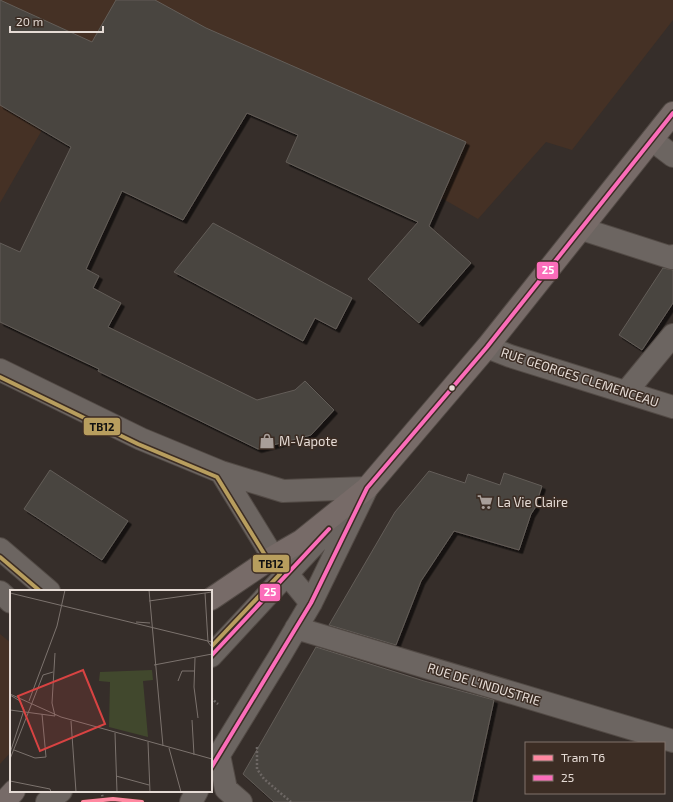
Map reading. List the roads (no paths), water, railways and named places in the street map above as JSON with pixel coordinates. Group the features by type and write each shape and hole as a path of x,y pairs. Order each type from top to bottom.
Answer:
{"main road":[{"path":"212,599 273,557 301,540 367,488 487,347 673,113"},
{"path":"4,802 13,792"}],"street":[{"path":"652,140 673,156"},
{"path":"582,229 672,258 673,256"},
{"path":"626,392 673,336"},
{"name":"RUE GEORGES CLEMENCEAU","path":"487,347 510,356 673,407"},
{"path":"0,370 141,439 221,472 283,491 367,488"},
{"path":"221,472 273,557 310,603"},
{"path":"212,655 367,488"},
{"path":"241,802 226,789 214,757 296,628 367,488"},
{"path":"0,549 47,590"},
{"path":"0,592 10,601"},
{"name":"RUE DE L'INDUSTRIE","path":"296,628 673,740"},
{"path":"47,802 60,792"},
{"path":"190,802 196,792"}],"tram line":[{"name":"T6","path":"83,802 113,799 142,802"}],"place":[{"name":"M-Vapote","path":"267,441"},
{"name":"La Vie Claire","path":"485,502"}]}
